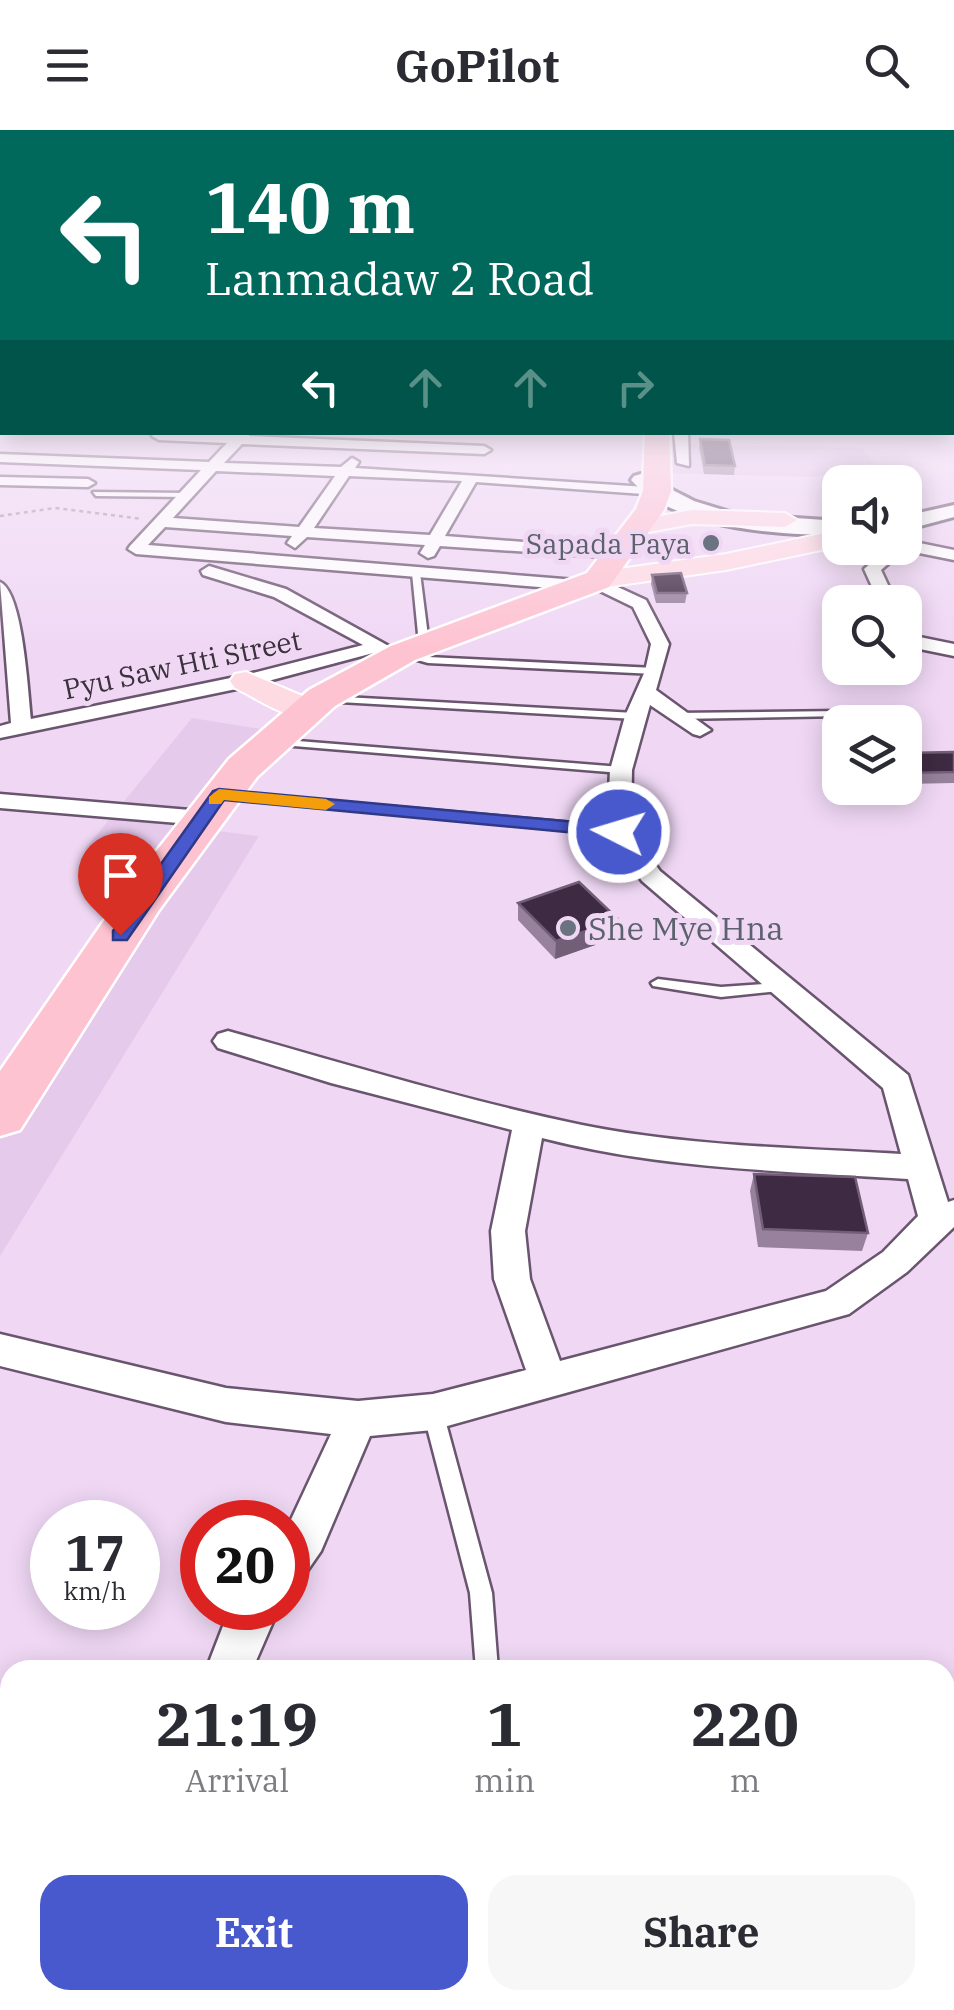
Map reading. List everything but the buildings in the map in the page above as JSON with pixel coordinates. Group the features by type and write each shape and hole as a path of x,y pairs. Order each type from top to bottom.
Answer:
{"highway":[{"path":"646,474 647,483"},
{"path":"0,1114 138,906 211,806 269,742 315,704 401,648 612,561 649,474"}],"main road":[{"path":"647,483 721,517 781,526 822,525"},
{"path":"647,483 727,510 785,520"},
{"path":"922,518 954,502"},
{"path":"922,521 954,511"},
{"path":"612,561 675,519 721,517 822,523"},
{"path":"612,561 726,562 822,542"},
{"path":"246,681 315,704"}],"street":[{"path":"136,549 209,474"},
{"path":"282,563 344,474"},
{"path":"388,474 647,483"},
{"path":"416,573 470,477"},
{"path":"0,481 92,489"},
{"path":"160,522 436,539 612,561"},
{"path":"922,530 954,538"},
{"path":"922,535 954,554"},
{"path":"136,549 416,573 612,561"},
{"path":"136,549 147,556 280,593 401,648"},
{"path":"0,1350 226,1406 358,1419 434,1412 836,1303 895,1262 945,1217 920,1168 896,1083 651,876 619,832 621,770 635,716 655,671 660,644 649,616 632,598 612,561"},
{"path":"0,588 9,614 22,727"},
{"path":"922,643 954,650"},
{"name":"Pyu Saw Hti Street","path":"0,732 401,648"},
{"path":"647,693 700,730"},
{"path":"0,800 211,806"},
{"path":"228,1040 331,1073 584,1137 713,1155 920,1168"},
{"path":"530,1123 508,1231 512,1279 548,1379"},
{"path":"310,1527 358,1419"},
{"path":"233,1660 243,1630"}],"lane":[{"path":"92,489 187,495"},
{"path":"416,573 401,648 428,660 655,671"},
{"path":"315,704 635,716"},
{"path":"676,716 822,714"},
{"path":"269,742 621,770"},
{"path":"211,806 619,832"},
{"path":"658,983 722,992 780,987"},
{"path":"434,1412 481,1593 486,1660"}],"path":[{"path":"0,516 37,506 60,506 160,522"}],"shaded area":[{"path":"690,474 822,474 814,477"},
{"path":"192,718 280,732 194,828 259,836 0,1256 0,1104 167,859 85,849"}],"slow traffic":[{"path":"215,801 219,794 326,804"}],"place":[{"name":"Sapada Paya","path":"711,543"},
{"name":"She Mye Hna","path":"568,928"}],"route":[{"path":"120,935 219,794 619,832"}]}
